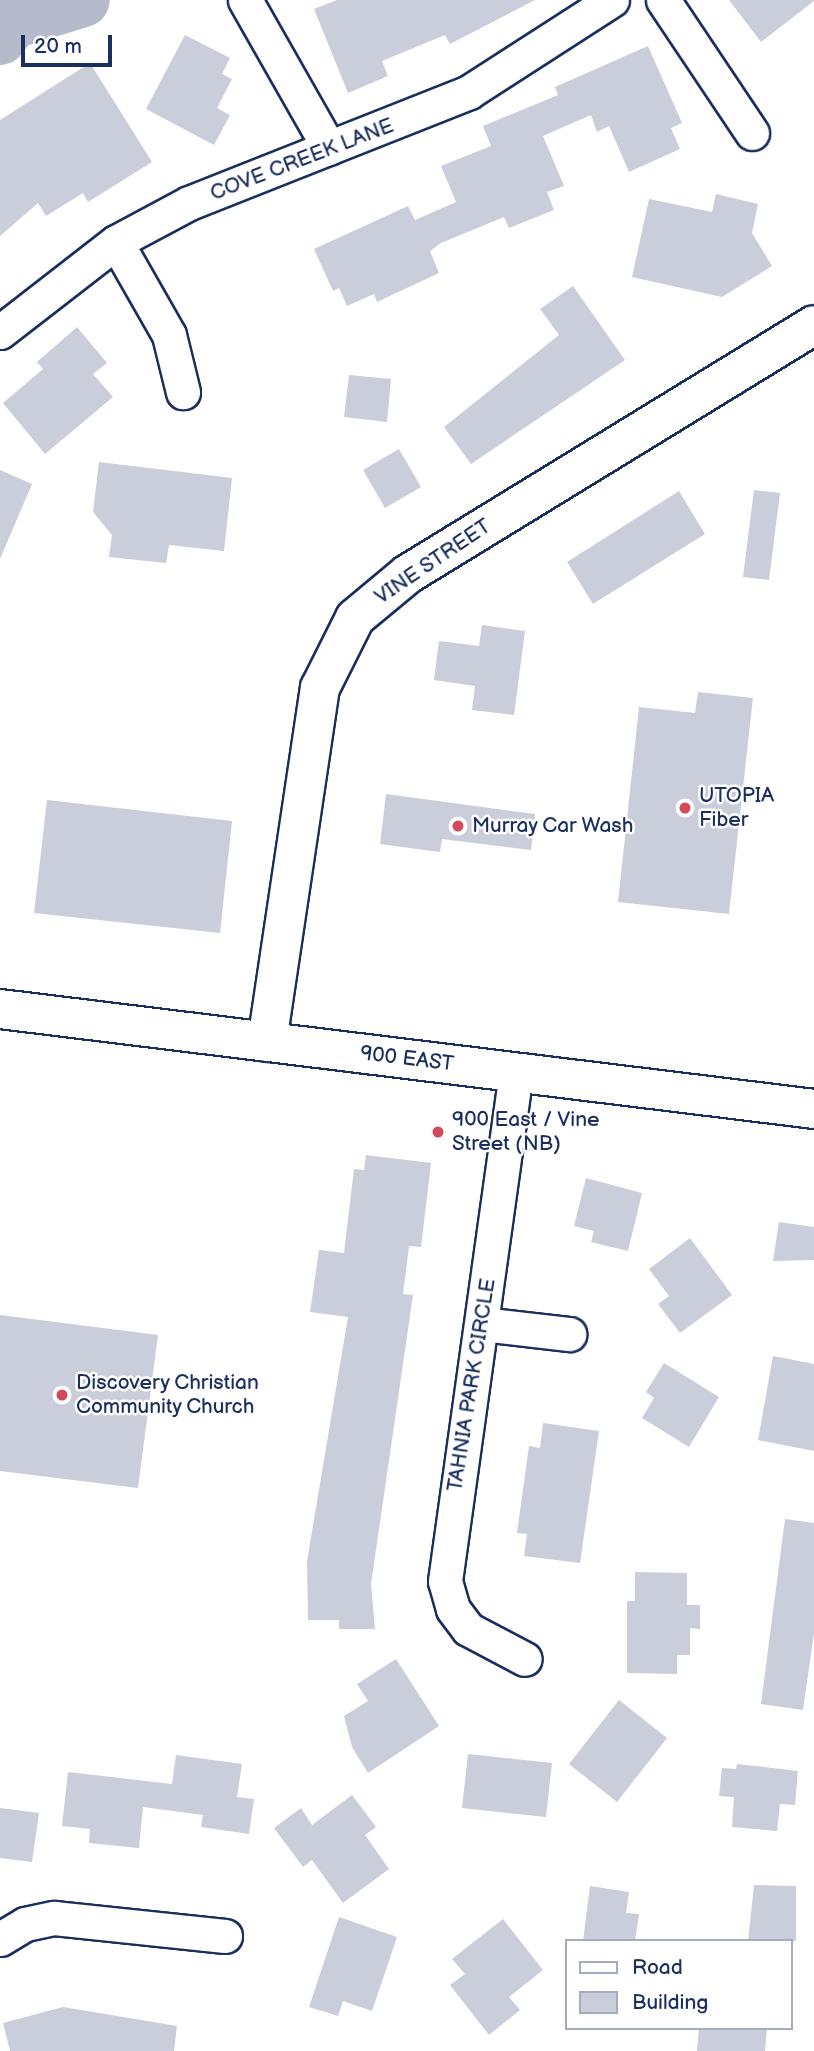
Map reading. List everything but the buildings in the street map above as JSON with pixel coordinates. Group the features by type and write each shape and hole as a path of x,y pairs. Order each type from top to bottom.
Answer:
{"street":[{"name":"COVE CREEK LANE","path":"0,332 116,242 189,203 469,92 612,0"},
{"path":"663,0 752,132"},
{"path":"247,4 329,148"},
{"path":"116,242 169,335 183,392"},
{"name":"VINE STREET","path":"267,1042 320,688 355,618 408,574 814,325"},
{"name":"900 EAST","path":"0,1009 814,1109"},
{"name":"TAHNIA PARK CIRCLE","path":"516,1072 445,1581 453,1609 468,1629 525,1659"},
{"path":"482,1324 569,1334"},
{"path":"0,1939 25,1924 54,1918 225,1936"}],"waterway":[{"path":"0,38 12,22 83,0"}],"place":[{"name":"UTOPIA Fiber","path":"685,808"},
{"name":"Murray Car Wash","path":"458,826"},
{"name":"900 East / Vine Street (NB)","path":"438,1132"},
{"name":"Discovery Christian Community Church","path":"62,1395"}]}
